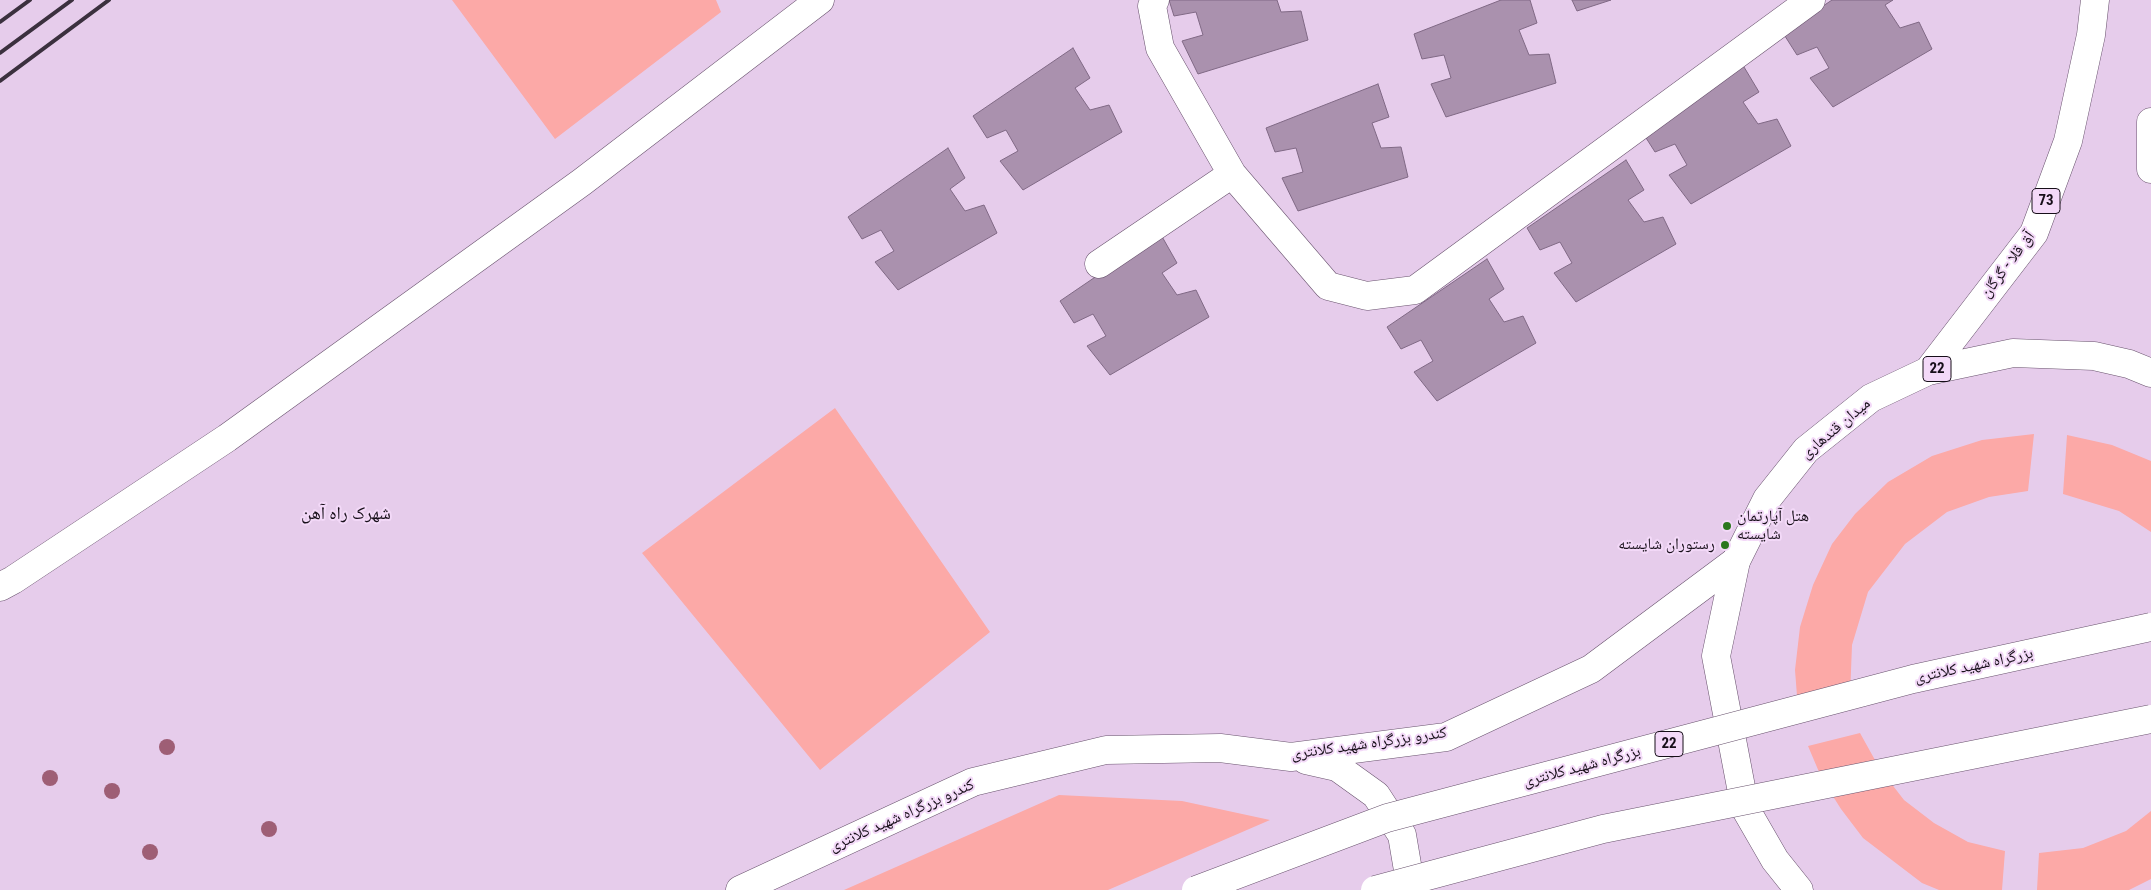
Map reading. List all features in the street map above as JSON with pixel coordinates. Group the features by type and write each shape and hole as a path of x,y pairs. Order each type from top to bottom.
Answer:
{"main road":[{"path":"0,586 13,580 228,438 582,182 820,0"},
{"path":"1155,0 1152,6 1160,48 1232,174 1328,286 1367,296 1415,290 1811,0"},
{"name":"آق قلا - گرگان","path":"1928,371 2034,233 2068,142 2091,35 2095,0"},
{"path":"2151,122 2151,168"},
{"path":"1099,264 1232,174"},
{"name":"میدان قندهاری","path":"1798,890 1775,860 1745,808 1716,656 1736,562 1767,499 1806,450 1871,398 1928,371 2013,353 2094,356 2129,364 2151,373"},
{"name":"کندرو بزرگراه شهید کلانتری","path":"740,890 973,782 1106,750 1220,748 1291,757 1446,737 1591,669 1736,562"},
{"name":"بزرگراه شهید کلانتری","path":"1196,890 1388,818 1912,679 2151,627"},
{"path":"1375,890 1603,829 2151,719"},
{"path":"1291,757 1338,768 1376,795 1402,835 1410,882 1408,890"}],"shaded area":[{"path":"452,0 716,0 721,12 555,139"},
{"path":"835,408 990,632 820,770 642,553"},
{"path":"2034,434 2028,491 1989,497 1947,512 1905,544 1868,592 1852,645 1850,697 1798,709 1795,670 1800,627 1813,585 1832,544 1855,514 1888,482 1932,456 1982,440"},
{"path":"2067,435 2112,445 2151,461 2151,532 2119,511 2063,494"},
{"path":"1860,733 1880,769 1904,800 1934,823 1968,842 2005,851 2002,890 1939,890 1922,883 1863,838 1841,809 1822,779 1808,746"},
{"path":"1059,795 1182,801 1270,820 1108,890 844,890"},
{"path":"2151,811 2151,879 2129,890 2037,890 2039,853 2083,848 2126,831"}],"building":[{"path":"1169,0 1277,0 1281,12 1301,11 1308,40 1198,74 1182,41 1203,35 1196,12 1174,16"},
{"path":"1501,0 1530,0 1537,23 1519,30 1529,55 1549,54 1556,83 1446,117 1431,84 1451,78 1444,55 1422,59 1414,34"},
{"path":"1572,0 1611,0 1577,11"},
{"path":"1832,0 1893,0 1885,5 1900,28 1919,22 1932,49 1833,107 1810,78 1829,68 1817,47 1797,55 1783,33"},
{"path":"1073,48 1090,78 1075,88 1090,110 1109,105 1122,132 1023,190 1000,161 1018,151 1006,130 987,138 973,116"},
{"path":"1741,62 1759,92 1743,102 1758,124 1777,119 1791,146 1691,204 1669,175 1687,165 1675,144 1655,152 1641,130"},
{"path":"1378,84 1389,117 1372,123 1381,148 1401,147 1408,177 1298,211 1282,178 1303,172 1296,148 1275,152 1266,128"},
{"path":"948,148 965,178 950,189 965,211 984,205 997,233 898,290 875,262 894,251 881,230 862,239 848,217"},
{"path":"1626,160 1644,190 1628,200 1644,222 1663,217 1676,244 1576,302 1554,273 1572,263 1560,242 1540,250 1527,228"},
{"path":"1160,233 1177,263 1162,273 1177,295 1196,290 1209,317 1110,375 1087,346 1106,336 1093,314 1074,323 1060,301"},
{"path":"1487,259 1504,289 1489,299 1504,322 1523,316 1536,343 1437,401 1414,372 1433,361 1421,340 1401,349 1387,327"}],"railway":[{"path":"0,22 30,0"},
{"path":"0,53 72,0"},
{"path":"0,81 109,0"}],"place":[{"name":"هتل آپارتمان شایسته","path":"1727,526"},
{"name":"رستوران شایسته","path":"1725,545"}],"district":[{"name":"شهرک راه آهن","path":"346,514"}]}
